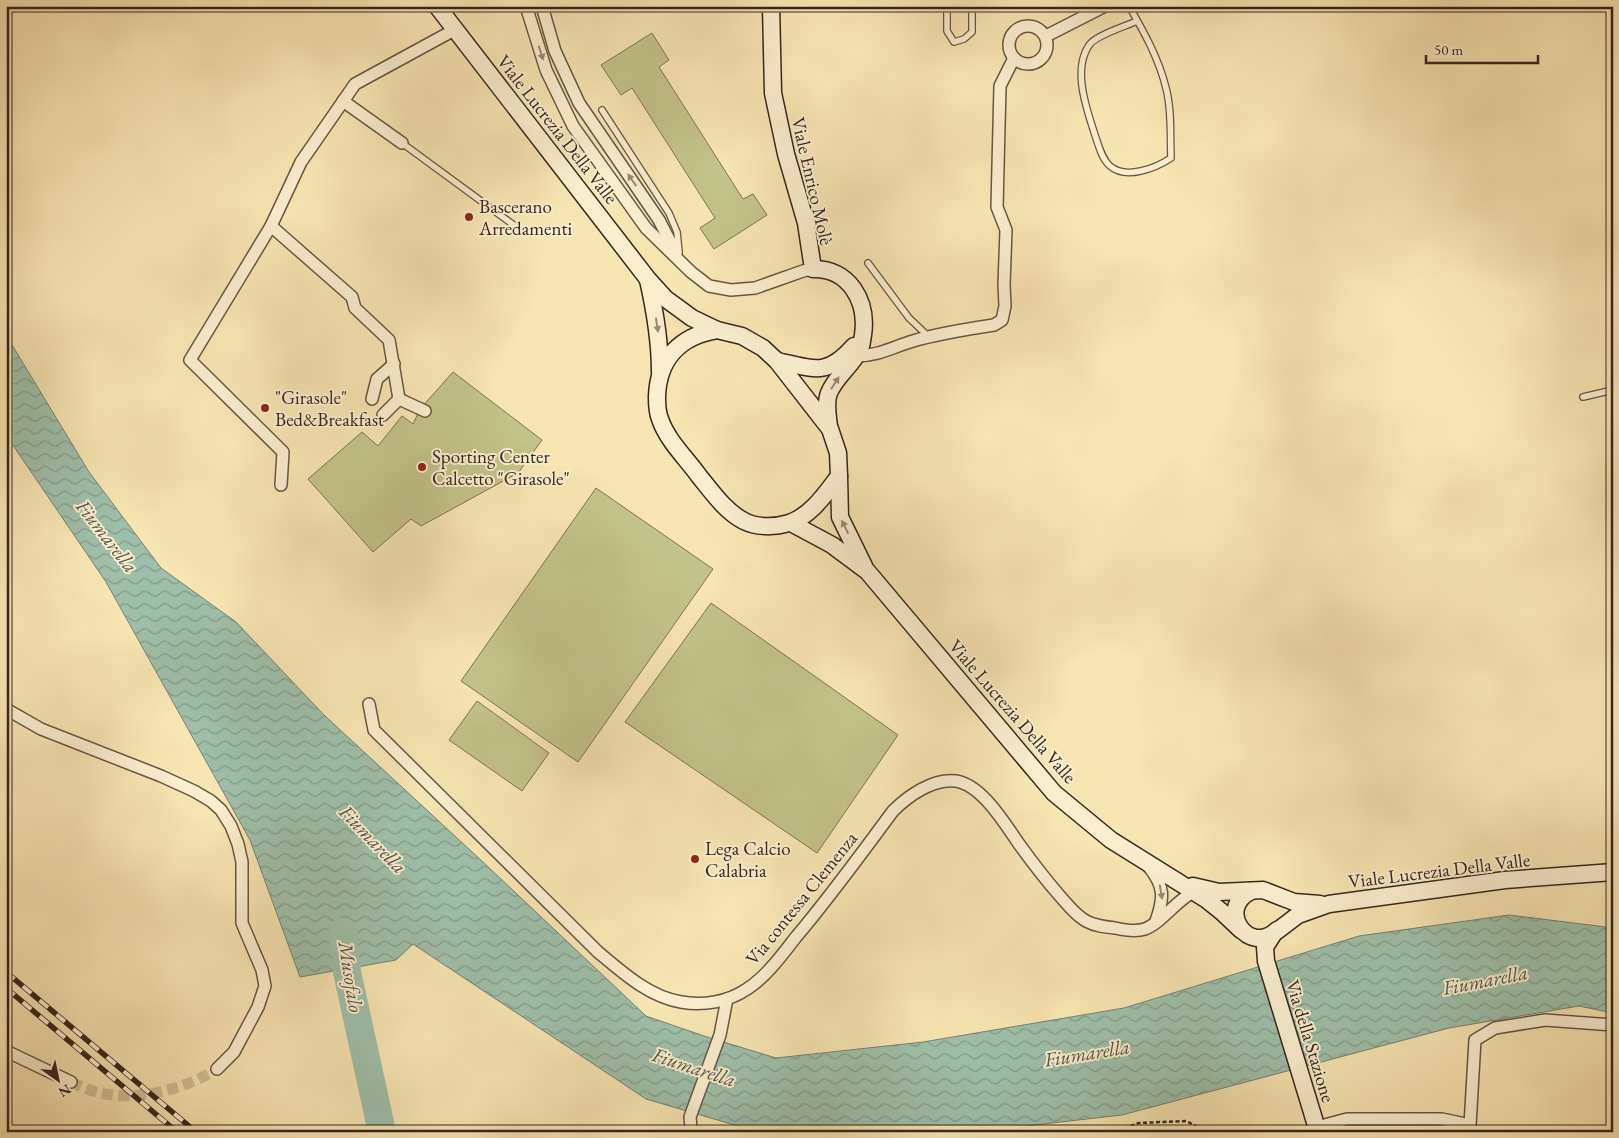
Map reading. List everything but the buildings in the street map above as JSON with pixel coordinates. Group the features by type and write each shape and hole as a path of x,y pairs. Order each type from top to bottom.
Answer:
{"main road":[{"name":"Viale Lucrezia Della Valle","path":"437,6 647,278 666,299 692,318 717,330 742,336 763,348 777,361 802,391 830,429 838,453 840,517 866,571"},
{"name":"Viale Enrico Molè","path":"771,6 773,94 786,154 806,223 813,269 834,272 846,280 861,301 864,313 865,323 861,347 828,394 827,407 830,429"},
{"name":"Viale Lucrezia Della Valle","path":"647,278 658,328 660,348 657,406 660,419 667,434 712,492 733,514 746,522 768,526 791,523 817,504 839,476"},
{"name":"Viale Lucrezia Della Valle","path":"660,372 674,350 701,332 717,330"},
{"path":"777,361 820,370 840,360 863,334"},
{"name":"Viale Lucrezia Della Valle","path":"791,523 832,545 866,571 1054,793 1111,840 1180,882 1222,912 1244,932"},
{"name":"Viale Lucrezia Della Valle","path":"1276,932 1298,915 1330,904 1505,880 1613,872"},
{"path":"1180,882 1204,890 1219,892 1263,890 1294,902 1330,904"},
{"path":"1251,891 1245,894 1237,905 1236,918 1244,932 1259,938 1276,932 1283,920 1283,909 1274,894"},
{"name":"Via della Stazione","path":"1244,932 1260,950 1266,962 1318,1130"},
{"name":"Via della Stazione","path":"1266,962 1265,947 1276,932"}],"street":[{"path":"526,6 546,70 573,126 646,228 680,262 709,286 731,290 755,288 813,269"},
{"path":"542,6 556,51 579,103 659,220 680,262"},
{"path":"1046,36 1105,6"},
{"path":"1024,26 1036,27 1046,36 1048,44 1046,51 1043,57 1036,63 1022,63 1014,58 1010,52 1010,38 1017,29 1024,26"},
{"path":"281,485 283,452 190,360 271,226 301,162 355,84 456,29"},
{"path":"856,356 878,354 929,337 994,325 1002,320 1005,306 1006,230 997,207 1000,86 1014,58"},
{"path":"343,101 402,143"},
{"path":"271,226 352,296 355,308 389,340 399,399"},
{"path":"372,399 377,379 394,364"},
{"path":"399,399 425,411"},
{"path":"383,415 399,399"},
{"name":"Via contessa Clemenza","path":"369,704 374,730 606,958 638,983 665,998 696,1003 727,999 747,989 784,952 820,908 893,811 904,800 918,792 944,782 956,781 968,785 979,793 1054,889 1072,910 1084,920 1096,926 1128,930 1145,929 1155,923"},
{"path":"6,709 41,729 161,776 194,791 211,801 221,810 231,826 242,862 242,924 262,970 264,986 258,1007 234,1052 217,1070"},
{"path":"1146,863 1157,877 1162,892 1162,904 1155,923"},
{"path":"1155,923 1193,892"},
{"path":"703,1132 691,1127 720,1035 727,999"},
{"path":"1318,1130 1347,1119 1442,1119 1470,1125 1475,1040 1495,1028 1545,1020 1613,1025"},
{"path":"6,1051 71,1082"}],"lane":[{"path":"947,6 947,31 954,42 964,39 972,32 972,6"},
{"path":"1129,6 1150,43 1166,88 1170,115 1171,158 1163,164 1140,172 1119,171 1110,166 1097,142 1084,101 1082,71 1084,56 1090,43 1101,35 1137,21"},
{"path":"602,110 669,213 677,232 680,262"},
{"path":"402,143 515,226"},
{"path":"868,263 909,318 929,337"},
{"path":"1582,397 1613,390"}],"path":[{"path":"1112,1132 1139,1123 1186,1121 1196,1126 1196,1132"}],"green space":[{"path":"652,33 669,60 659,67 743,199 753,194 767,215 714,249 700,228 715,218 632,88 621,95 601,65"},
{"name":"Sporting Center Calcetto \"Girasole\"","path":"453,372 542,440 518,473 421,526 411,519 373,552 308,479 362,432 378,446 402,416 413,424 420,409"},
{"path":"596,488 713,569 578,762 461,681"},
{"path":"711,603 898,735 817,853 625,722"},
{"path":"477,701 549,753 522,791 449,740"}],"water":[{"name":"Fiumarella","path":"6,335 89,472 161,568 236,622 324,715 646,1016 776,1058 923,1042 1124,1008 1359,936 1509,915 1613,929 1613,1013 1579,1006 1449,1028 1122,1115 973,1132 763,1132 646,1099 413,944 396,960 300,977 250,840 106,582 6,435"}],"waterway":[{"name":"Musofalo","path":"343,932 347,972 382,1132"}],"tunnel":[{"path":"71,1082 112,1095 139,1095 180,1086 217,1069"}],"railway":[{"path":"6,972 196,1132"},
{"path":"6,988 177,1132"}],"place":[{"name":"Bascerano Arredamenti","path":"469,217"},
{"name":"\"Girasole\" Bed&Breakfast","path":"265,408"},
{"name":"Sporting Center Calcetto \"Girasole\"","path":"422,467"},
{"name":"Lega Calcio Calabria","path":"695,859"}]}
